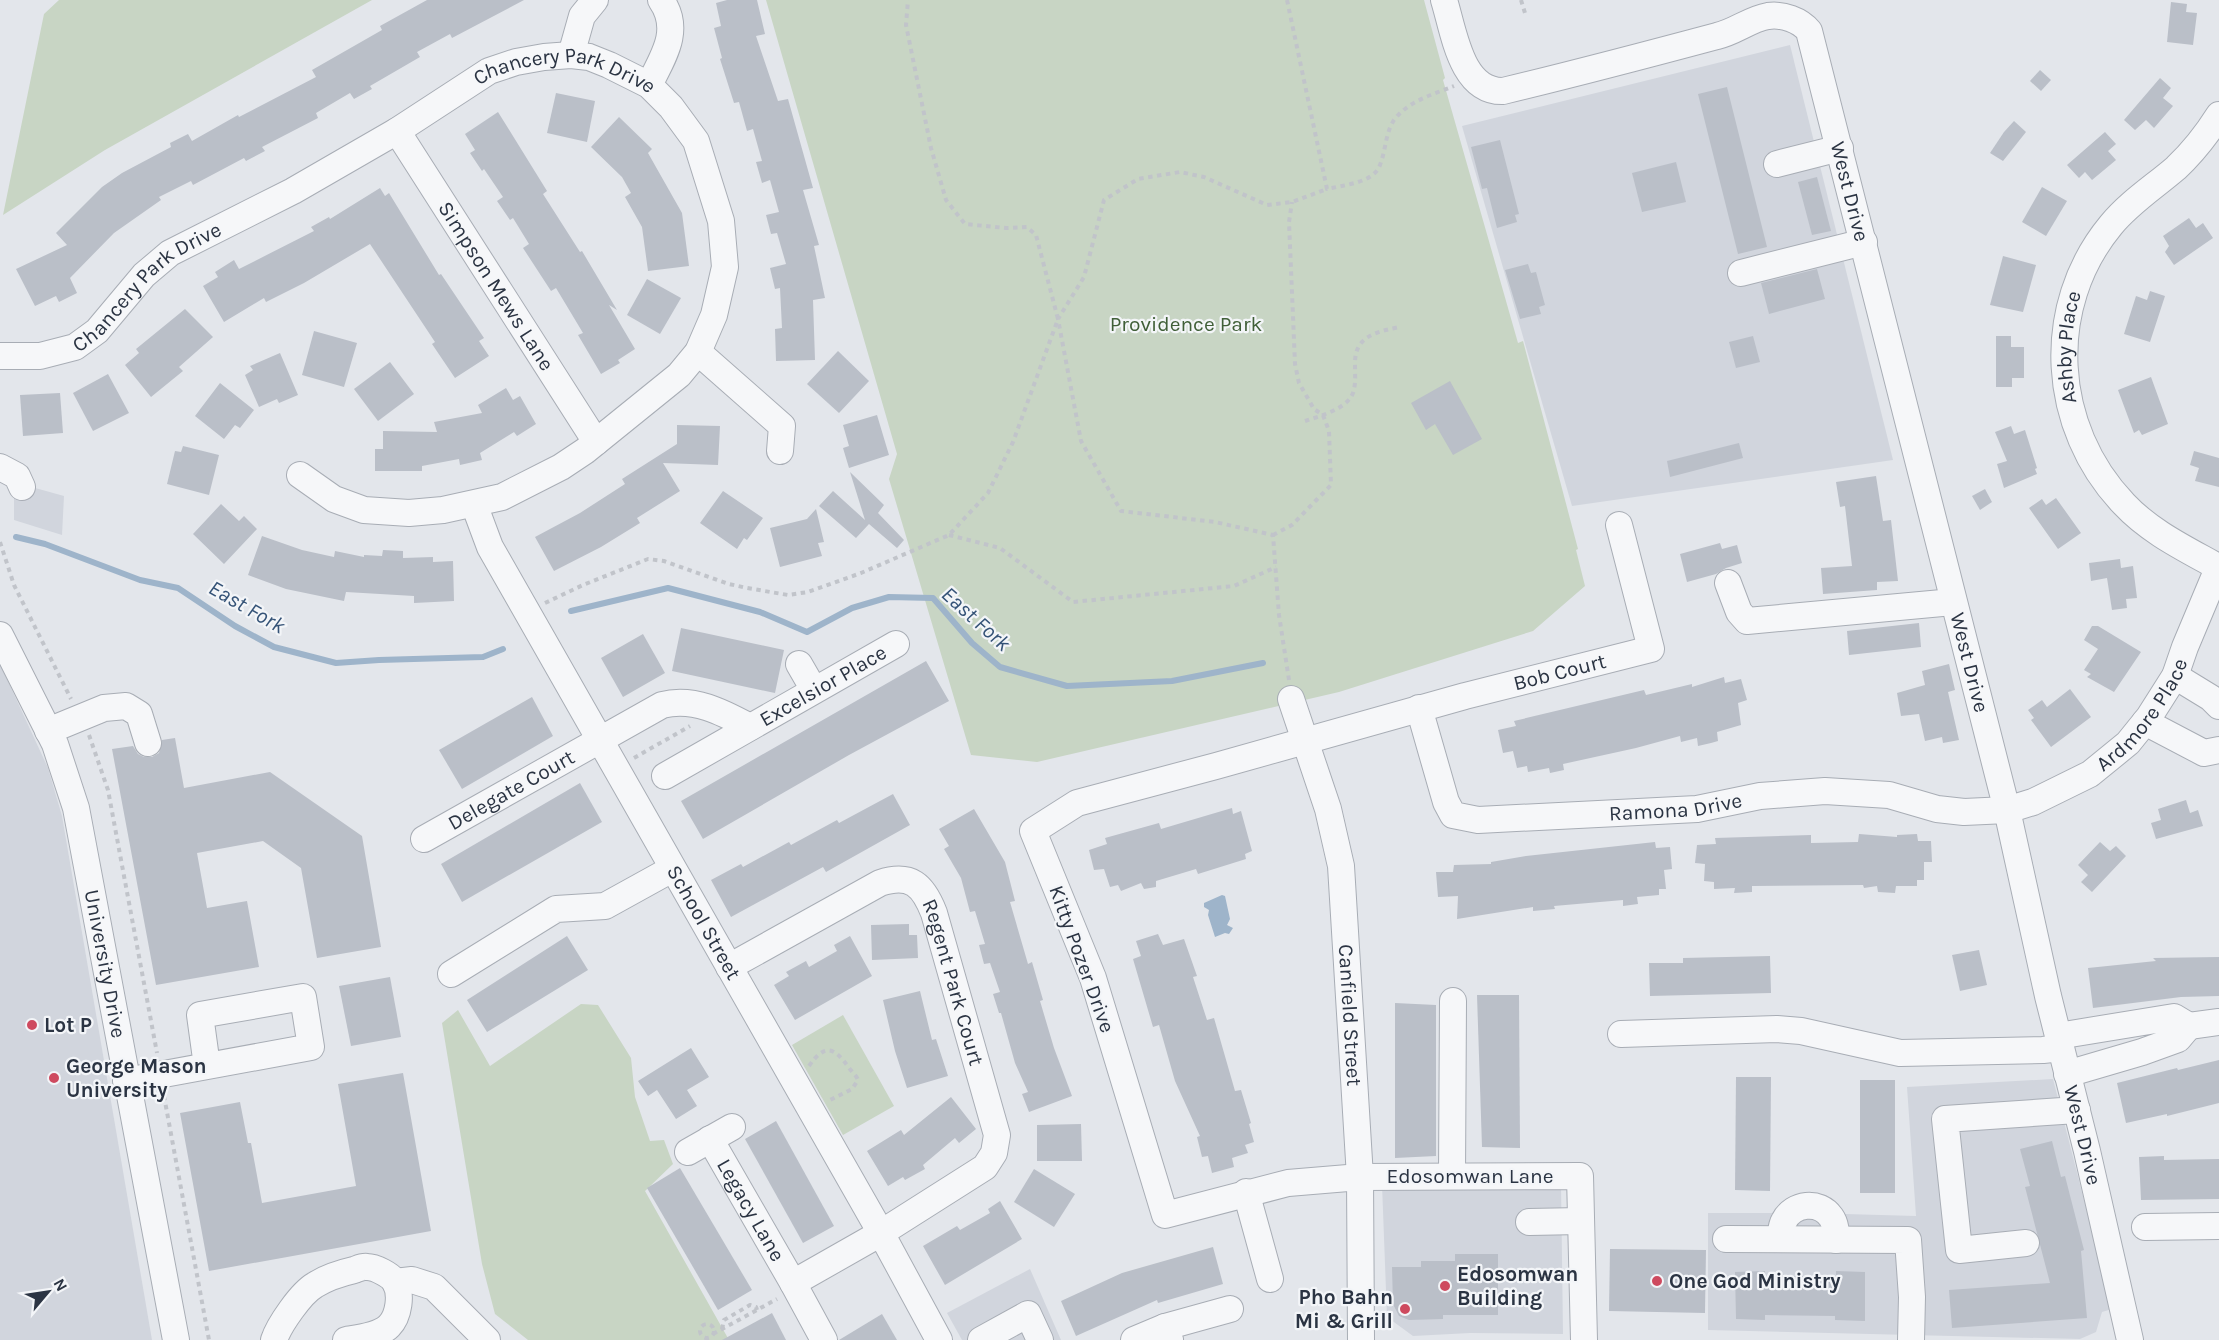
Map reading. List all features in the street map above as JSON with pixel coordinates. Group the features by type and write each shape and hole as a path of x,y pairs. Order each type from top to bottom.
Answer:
{"street":[{"path":"571,55 582,16 595,0"},
{"path":"649,85 668,46 670,36 669,10 661,0"},
{"path":"1444,0 1463,60 1471,77"},
{"name":"West Drive","path":"1471,77 1480,86 1494,91 1503,91 1726,34 1753,20 1767,8 1803,24 1809,31 2007,810 2130,1340"},
{"name":"Chancery Park Drive","path":"0,356 40,356 75,347 97,331 144,275 170,253 283,196 397,131 489,70 516,62 571,55 588,57 609,65 649,85 671,107 696,141 721,221 724,267 714,315 698,352 679,375 596,442 561,467 502,497 443,510 409,513 364,510 334,499 300,475"},
{"name":"Ashby Place","path":"2219,115 2197,146 2175,169 2125,210 2096,246 2081,274 2072,300 2066,328 2064,356 2066,388 2073,422 2086,451 2104,481 2124,505 2148,525 2219,567"},
{"name":"Simpson Mews Lane","path":"397,131 596,442"},
{"path":"1777,164 1840,148"},
{"path":"1741,273 1864,242"},
{"path":"698,352 782,426 780,451"},
{"path":"0,467 17,476 22,487"},
{"name":"School Street","path":"474,504 490,547 881,1233 939,1340"},
{"name":"Bob Court","path":"1345,729 1651,649 1619,525"},
{"name":"Ardmore Place","path":"2007,810 2033,802 2090,774 2128,743 2145,722 2175,676 2219,567"},
{"path":"1728,583 1739,612 1747,621 1953,602"},
{"name":"University Drive","path":"0,635 48,731 64,769 76,808 176,1340"},
{"name":"Excelsior Place","path":"665,776 896,644"},
{"path":"799,664 814,690"},
{"path":"2175,676 2211,698 2219,706"},
{"name":"Canfield Street","path":"1291,699 1328,809 1341,866 1360,1177 1360,1340"},
{"name":"Excelsior Place","path":"600,741 662,705 676,701 719,710 750,727"},
{"path":"48,731 104,708 126,706 139,714 148,743"},
{"name":"Ramona Drive","path":"1419,708 1446,802 1453,815 1478,820 1697,809 1760,796 1826,790 1889,795 1955,811 2007,810"},
{"path":"2145,722 2204,753 2214,753 2219,750"},
{"name":"Kitty Pozer Drive","path":"1345,729 1077,803 1033,831 1093,978 1165,1215 1246,1192 1288,1183 1360,1177"},
{"name":"Delegate Court","path":"424,839 600,741"},
{"path":"452,974 556,909 605,906 672,869"},
{"name":"Regent Park Court","path":"729,967 880,883 894,878 910,881 926,894 934,913 997,1135 994,1154 985,1167 881,1233"},
{"path":"1452,1176 1453,1001"},
{"path":"1621,1034 1777,1029 1801,1031 1900,1053 2043,1050 2059,1042 2174,1017 2189,1026 2219,1022"},
{"path":"2067,1074 2178,1039 2189,1026"},
{"path":"126,1081 207,1066"},
{"path":"2026,1243 1959,1250 1946,1119 2077,1110"},
{"name":"Legacy Lane","path":"710,1139 788,1290 824,1340"},
{"name":"Edosomwan Lane","path":"1360,1177 1580,1176 1581,1221"},
{"path":"1246,1192 1270,1279"},
{"path":"1780,1239 1782,1224 1788,1214 1798,1207 1809,1205 1821,1208 1831,1216 1836,1227 1836,1240"},
{"path":"1529,1222 1581,1221 1584,1340"},
{"path":"2145,1227 2219,1227"},
{"name":"Legacy Lane","path":"788,1290 881,1233"},
{"path":"1726,1239 1908,1240 1912,1297 1911,1340"},
{"path":"274,1340 297,1304 315,1285 343,1272 367,1267 383,1273 395,1282 399,1299 391,1325 365,1337 346,1340"},
{"path":"395,1282 412,1280 434,1287 487,1340"},
{"path":"1134,1340 1167,1334 1230,1309"},
{"path":"981,1340 1028,1314 1040,1340"}],"path":[{"path":"908,0 906,24 931,148 946,200 965,224 998,228 1027,227 1036,235 1058,319 1081,441 1121,511 1215,522 1273,535 1292,525 1331,485 1329,431 1323,415 1314,409 1299,383 1295,364 1289,222 1292,202"},
{"path":"1287,0 1327,189"},
{"path":"1521,0 1525,14"},
{"path":"544,603 648,559 664,561 747,588 788,595 808,592 861,573 949,535 988,493 1012,442 1058,319 1084,277 1104,200 1138,179 1180,172 1204,177 1267,205 1292,202 1364,179 1377,171 1387,134 1395,119 1407,108 1424,98 1471,77"},
{"path":"1305,421 1346,403 1353,393 1355,359 1363,339 1376,331 1399,327"},
{"path":"949,535 1000,548 1074,602 1234,586 1276,567"},
{"path":"1273,535 1279,615 1291,699"},
{"path":"0,542 14,585 75,707"},
{"path":"633,758 719,710"},
{"path":"89,734 108,790 158,1062"},
{"path":"808,1067 823,1050 830,1050 843,1057 856,1076 858,1080 852,1089 828,1102"},
{"path":"163,1091 209,1340"},
{"path":"713,1334 758,1310 788,1290"},
{"path":"722,1330 724,1320 750,1305 758,1310"}],"shaded area":[{"path":"1790,45 1893,460 1572,506 1462,126"},
{"path":"28,486 64,496 62,535 14,520 14,488"},
{"name":"George Mason University","path":"0,664 48,768 62,816 152,1340 0,1340"},
{"path":"2053,1079 2112,1309 2102,1312 2096,1332 2080,1339 1708,1330 1708,1213 1772,1213 1787,1198 1806,1192 1826,1195 1837,1203 1845,1214 1916,1216 1907,1087"},
{"path":"1561,1183 1563,1334 1470,1333 1413,1336 1387,1317 1382,1184"},
{"path":"1030,1269 1061,1340 962,1340 947,1313"}],"green space":[{"path":"59,0 372,0 105,150 3,215 44,14"},
{"name":"Providence Park","path":"766,0 1424,0 1445,78 1443,80 1518,343 1523,341 1578,549 1576,550 1585,586 1533,631 1339,692 1037,762 971,755 889,479 897,454"},
{"path":"581,1004 598,1005 631,1058 635,1097 650,1141 664,1140 673,1164 645,1191 729,1340 528,1340 495,1314 482,1264 442,1023 458,1010 490,1066"},
{"path":"843,1015 894,1106 843,1135 792,1045"}],"water":[{"path":"1222,895 1225,896 1230,919 1227,925 1233,928 1229,934 1225,933 1215,937 1208,915 1209,910 1204,907 1204,903"}],"building":[{"path":"427,0 524,0 452,38 450,34 417,52 420,57 370,86 372,89 354,99 350,93 316,113 318,118 262,147 265,151 246,161 244,158 193,185 191,181 159,197 161,200 114,233 70,278 77,293 59,302 56,296 35,306 16,269 67,245 56,233 102,187 122,173 171,147 170,143 188,134 192,141 238,115 239,117 316,77 312,70 382,30 380,26"},
{"path":"727,0 757,0 765,34 756,36 778,101 788,99 813,188 803,190 819,245 814,246 825,298 813,300 815,360 776,361 775,329 782,328 780,288 775,289 770,268 786,264 777,233 771,234 766,215 779,212 770,180 762,183 756,162 762,161 753,129 747,131 739,102 734,103 720,59 722,58 714,28 721,26 716,3"},
{"path":"2171,2 2187,4 2186,12 2197,13 2193,45 2167,42"},
{"path":"2040,70 2051,80 2041,91 2030,81"},
{"path":"2160,78 2171,88 2163,98 2173,106 2154,128 2146,120 2135,130 2124,120"},
{"path":"1727,87 1767,247 1738,254 1698,94"},
{"path":"556,93 595,101 587,142 547,133"},
{"path":"498,112 547,191 543,194 580,252 582,251 617,310 609,305 635,349 618,360 620,363 601,374 578,335 583,333 556,288 551,291 523,248 529,244 513,218 510,220 497,201 503,197 470,153 475,150 465,134"},
{"path":"619,117 652,149 648,153 682,213 689,266 648,271 642,227 625,197 631,193 622,177 591,147"},
{"path":"2014,121 2026,132 2003,161 1990,153"},
{"path":"2105,132 2116,144 2108,151 2116,160 2092,180 2085,172 2079,178 2067,165"},
{"path":"1500,140 1519,214 1515,215 1517,222 1497,228 1487,188 1482,189 1471,147"},
{"path":"1676,162 1686,202 1642,212 1632,173"},
{"path":"1817,177 1831,231 1812,235 1798,182"},
{"path":"2042,187 2067,201 2046,236 2022,222"},
{"path":"380,188 385,196 389,193 439,275 441,274 484,338 479,341 489,356 455,378 432,344 435,342 370,244 304,283 266,302 264,298 224,322 203,286 218,277 215,272 234,260 239,269 314,231 311,227 329,217 330,219"},
{"path":"2189,218 2196,228 2203,223 2213,238 2174,265 2165,252 2169,246 2163,236"},
{"path":"2003,256 2036,265 2023,312 1990,305"},
{"path":"1528,264 1531,273 1536,272 1545,305 1539,307 1541,314 1520,319 1505,270"},
{"path":"1817,269 1825,299 1769,314 1761,283"},
{"path":"647,279 681,298 660,334 627,315"},
{"path":"2150,291 2165,296 2150,342 2124,334 2136,296 2147,300"},
{"path":"185,309 213,337 179,367 183,371 151,397 125,365 139,353 136,349"},
{"path":"314,331 357,343 344,387 302,375"},
{"path":"1753,336 1760,362 1736,368 1729,342"},
{"path":"1996,336 2011,336 2011,347 2024,347 2024,378 2012,378 2012,387 1996,387"},
{"path":"838,351 869,381 839,413 807,384"},
{"path":"280,353 298,395 279,403 277,399 259,407 245,375 253,370 250,366"},
{"path":"390,362 414,394 378,421 354,389"},
{"path":"108,374 129,413 93,431 73,393"},
{"path":"2151,377 2168,424 2142,435 2139,430 2134,433 2118,390"},
{"path":"1450,381 1482,439 1453,455 1435,424 1426,430 1411,403"},
{"path":"220,383 254,410 240,428 235,425 224,439 195,416"},
{"path":"506,388 513,400 520,396 536,424 517,436 514,432 480,453 482,460 460,465 459,459 422,466 422,471 375,471 375,449 383,449 383,431 437,432 434,422 482,413 478,405"},
{"path":"60,393 63,433 23,436 20,395"},
{"path":"877,415 889,455 849,468 843,448 849,446 843,425"},
{"path":"677,425 720,426 718,465 663,463 680,491 637,518 640,523 601,547 554,571 535,537 580,513 625,484 622,479 677,444"},
{"path":"2011,426 2014,434 2025,430 2037,474 2004,488 1997,464 2007,461 1995,432"},
{"path":"1739,443 1743,458 1670,477 1667,461"},
{"path":"183,446 219,455 209,495 167,484 175,451 181,452"},
{"path":"2194,451 2219,458 2219,487 2195,481 2199,468 2190,465"},
{"path":"850,472 884,505 878,513 904,540 897,548 869,524 856,538 819,506 833,491 865,520"},
{"path":"1876,476 1883,521 1891,520 1898,581 1877,582 1877,590 1823,594 1821,568 1852,566 1845,506 1840,507 1836,482"},
{"path":"1985,489 1992,502 1980,510 1972,496"},
{"path":"723,491 763,518 747,540 744,538 737,549 700,523"},
{"path":"2056,498 2081,533 2058,549 2029,508 2042,499 2046,505"},
{"path":"221,504 239,521 244,516 257,529 224,564 193,534"},
{"path":"816,509 824,542 818,543 822,556 780,567 770,528 807,519"},
{"path":"262,536 302,550 334,557 335,551 364,557 364,555 382,556 383,550 403,551 403,558 433,557 433,562 453,561 454,601 414,603 414,596 346,592 344,601 286,589 248,575"},
{"path":"1720,543 1722,549 1737,545 1742,563 1716,574 1687,582 1680,554"},
{"path":"2120,559 2121,568 2133,566 2137,598 2126,599 2127,608 2112,610 2107,578 2091,581 2089,563"},
{"path":"1919,623 1921,647 1849,655 1847,631"},
{"path":"2092,626 2098,626 2141,652 2114,692 2087,677 2091,674 2084,670 2098,649 2084,640"},
{"path":"681,628 784,650 775,693 672,671"},
{"path":"643,634 665,673 623,697 601,658"},
{"path":"926,661 949,701 849,755 703,839 681,801"},
{"path":"1949,664 1955,690 1948,692 1959,740 1943,743 1942,737 1925,741 1919,714 1901,716 1897,693 1925,685 1922,671"},
{"path":"1724,677 1725,683 1741,679 1747,700 1738,703 1741,725 1717,732 1718,741 1698,746 1697,738 1681,742 1680,736 1563,764 1564,770 1550,773 1549,768 1528,772 1527,766 1517,768 1513,751 1503,753 1498,730 1516,726 1514,721 1644,690 1646,695 1692,684 1692,687"},
{"path":"2070,689 2091,717 2051,747 2031,720 2034,718 2028,710 2042,700 2047,707"},
{"path":"532,697 553,736 462,789 439,750"},
{"path":"175,738 184,788 270,772 362,836 381,947 317,958 301,868 263,841 197,853 207,908 247,901 259,967 156,985 112,749 133,746 138,754 152,757 159,753 162,740"},
{"path":"580,783 602,822 462,902 441,864"},
{"path":"893,794 910,825 826,872 823,867 731,917 711,880 741,864 743,867 789,842 791,845 837,820 839,823"},
{"path":"2186,800 2190,813 2198,810 2203,826 2156,839 2151,823 2161,820 2158,809"},
{"path":"1232,808 1233,814 1241,811 1252,851 1245,854 1246,859 1198,874 1196,869 1156,881 1156,887 1144,889 1141,883 1121,891 1118,885 1110,887 1104,869 1094,870 1089,850 1107,844 1105,838 1159,823 1161,829"},
{"path":"974,809 1005,862 1015,901 1010,902 1028,964 1032,962 1043,1000 1040,1001 1054,1048 1072,1096 1029,1112 1022,1094 1028,1092 1015,1063 1001,1013 999,1013 993,994 1000,992 990,963 984,964 979,945 985,944 975,911 970,912 961,878 944,849 949,846 939,829"},
{"path":"1859,834 1897,837 1897,835 1917,834 1918,841 1931,841 1932,862 1924,862 1924,880 1917,880 1917,886 1896,886 1895,893 1878,892 1877,886 1864,888 1863,885 1752,886 1752,892 1734,893 1735,888 1714,889 1714,882 1704,881 1705,864 1695,863 1697,845 1716,844 1715,838 1811,835 1811,843 1858,842"},
{"path":"1655,842 1656,848 1670,847 1672,869 1664,870 1666,889 1659,889 1659,895 1637,897 1638,904 1623,906 1623,900 1554,906 1555,909 1533,911 1533,907 1457,919 1458,896 1438,897 1436,872 1453,872 1454,865 1491,864 1491,862 1526,856"},
{"path":"2100,842 2110,851 2116,846 2126,856 2092,892 2081,882 2088,875 2078,865"},
{"path":"909,924 909,935 917,935 918,958 872,960 871,925"},
{"path":"1158,934 1163,945 1184,939 1197,976 1193,977 1207,1020 1214,1018 1235,1091 1241,1090 1254,1142 1245,1145 1248,1153 1232,1158 1234,1167 1212,1173 1208,1156 1202,1157 1197,1137 1200,1136 1175,1081 1159,1025 1153,1027 1133,959 1141,956 1136,941"},
{"path":"567,936 588,970 487,1032 467,1000"},
{"path":"850,936 872,976 795,1020 774,985 789,976 786,972 806,961 809,967 837,951 834,945"},
{"path":"1979,950 1987,985 1960,991 1952,955"},
{"path":"1770,956 1771,993 1650,996 1649,963 1683,963 1683,958"},
{"path":"2219,957 2219,996 2181,997 2093,1008 2088,968 2156,961 2153,958"},
{"path":"390,977 401,1037 351,1046 339,986"},
{"path":"920,991 932,1040 936,1039 948,1076 907,1088 895,1051 883,1000"},
{"path":"1477,995 1519,995 1520,1148 1482,1147"},
{"path":"1395,1003 1436,1005 1436,1156 1395,1158"},
{"path":"691,1048 709,1077 687,1090 697,1106 676,1119 657,1090 648,1096 638,1081"},
{"path":"2219,1060 2219,1103 2126,1123 2117,1083"},
{"path":"403,1073 431,1231 209,1271 180,1113 240,1102 248,1143 251,1143 262,1203 356,1186 338,1084"},
{"path":"1736,1077 1771,1077 1770,1191 1735,1190"},
{"path":"1860,1080 1895,1080 1895,1193 1860,1193"},
{"path":"951,1097 976,1129 959,1143 955,1138 923,1165 925,1169 905,1180 903,1177 888,1186 867,1151 901,1130 904,1135"},
{"path":"776,1121 834,1226 803,1243 745,1139"},
{"path":"1081,1124 1082,1161 1037,1161 1037,1125"},
{"path":"2052,1141 2061,1177 2065,1176 2084,1250 2081,1251 2087,1318 1952,1328 1949,1290 2050,1283 2025,1187 2030,1186 2020,1149"},
{"path":"2164,1156 2164,1160 2219,1159 2219,1199 2141,1200 2139,1157"},
{"path":"680,1168 752,1290 718,1310 647,1188"},
{"path":"1034,1169 1075,1194 1054,1227 1014,1202"},
{"path":"1000,1201 1022,1239 945,1285 923,1246 957,1226 960,1230 990,1213 988,1209"},
{"path":"1213,1247 1223,1284 1158,1303 1157,1300 1076,1336 1061,1301 1122,1273"},
{"name":"One God Ministry","path":"1610,1249 1706,1250 1705,1313 1609,1311"},
{"name":"Edosomwan Building","path":"1455,1254 1498,1254 1498,1315 1443,1315 1443,1319 1409,1320 1399,1316 1393,1304 1392,1267 1421,1267 1421,1261 1455,1261"},
{"path":"1765,1271 1765,1276 1836,1276 1836,1271 1865,1272 1865,1321 1835,1320 1835,1316 1765,1315 1765,1320 1736,1319 1735,1272"},
{"path":"772,1313 786,1340 722,1340"},
{"path":"882,1314 897,1340 839,1340"}],"waterway":[{"name":"East Fork","path":"16,537 45,544 140,580 178,588 235,626 274,647 336,663 483,657 503,649"},
{"name":"East Fork","path":"571,611 668,588 760,612 807,632 852,608 889,597 933,598 972,643 1000,667 1067,686 1172,681 1263,663"}],"place":[{"name":"Lot P","path":"32,1025"},
{"name":"George Mason University","path":"54,1078"},
{"name":"One God Ministry","path":"1657,1281"},
{"name":"Edosomwan Building","path":"1445,1286"},
{"name":"Pho Bahn Mi & Grill","path":"1405,1309"}]}
